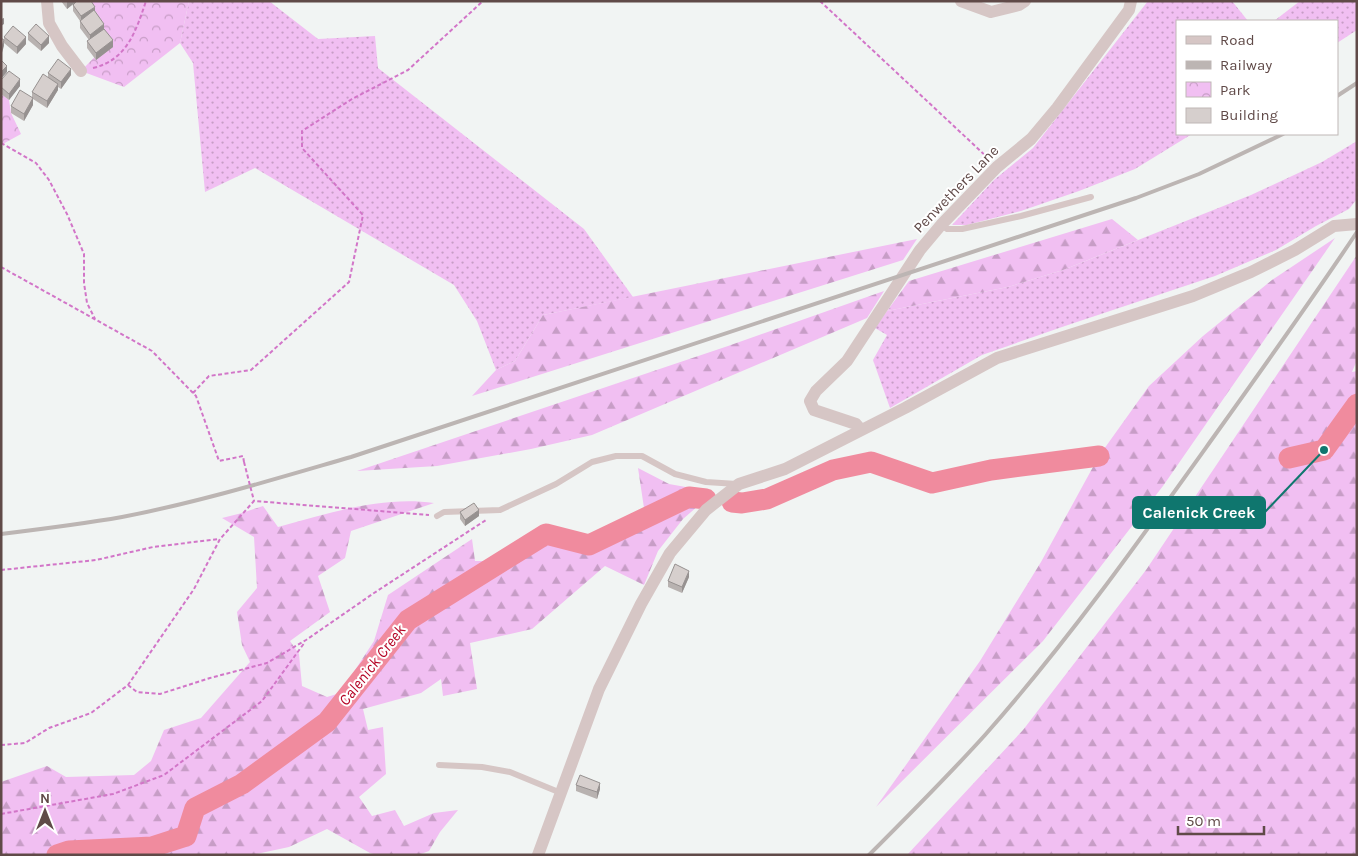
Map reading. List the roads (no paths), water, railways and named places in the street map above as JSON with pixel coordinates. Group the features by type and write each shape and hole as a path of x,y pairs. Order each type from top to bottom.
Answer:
{"street":[{"path":"47,1 49,23 62,46 81,71"},
{"path":"961,1 991,12 1019,5 1025,1"},
{"name":"Penwethers Lane","path":"861,430 856,424 814,410 810,401 816,390 847,361 920,250 941,225 997,167 1031,139 1057,108 1129,10 1131,1"},
{"path":"538,855 599,689 641,604 670,553 706,510 739,484 785,469 997,358 1193,296 1251,272 1295,250 1334,226 1357,224"}],"lane":[{"path":"941,225 948,229 962,229 1021,216 1091,197"},
{"path":"436,516 444,512 500,510 556,484 592,462 616,456 642,456 675,474 706,482 739,484"},
{"path":"440,765 482,767 510,772 561,793"}],"waterway":[{"name":"Calenick Creek","path":"1289,458 1324,450 1357,404"},
{"name":"Calenick Creek","path":"732,502 742,503 767,499 833,470 871,462 932,483 991,470 1099,456"},
{"name":"Calenick Creek","path":"57,855 69,851 152,847 186,836 195,808 242,784 327,722 408,620 546,534 589,545 689,497 706,499"}],"railway":[{"path":"1338,95 1357,83"},
{"path":"1,534 92,522 151,511 237,490 351,457 1136,198 1199,174 1281,135"},
{"path":"869,855 985,735 1075,625 1188,473 1357,232"}],"place":[{"name":"Calenick Creek","path":"1324,450"}]}
